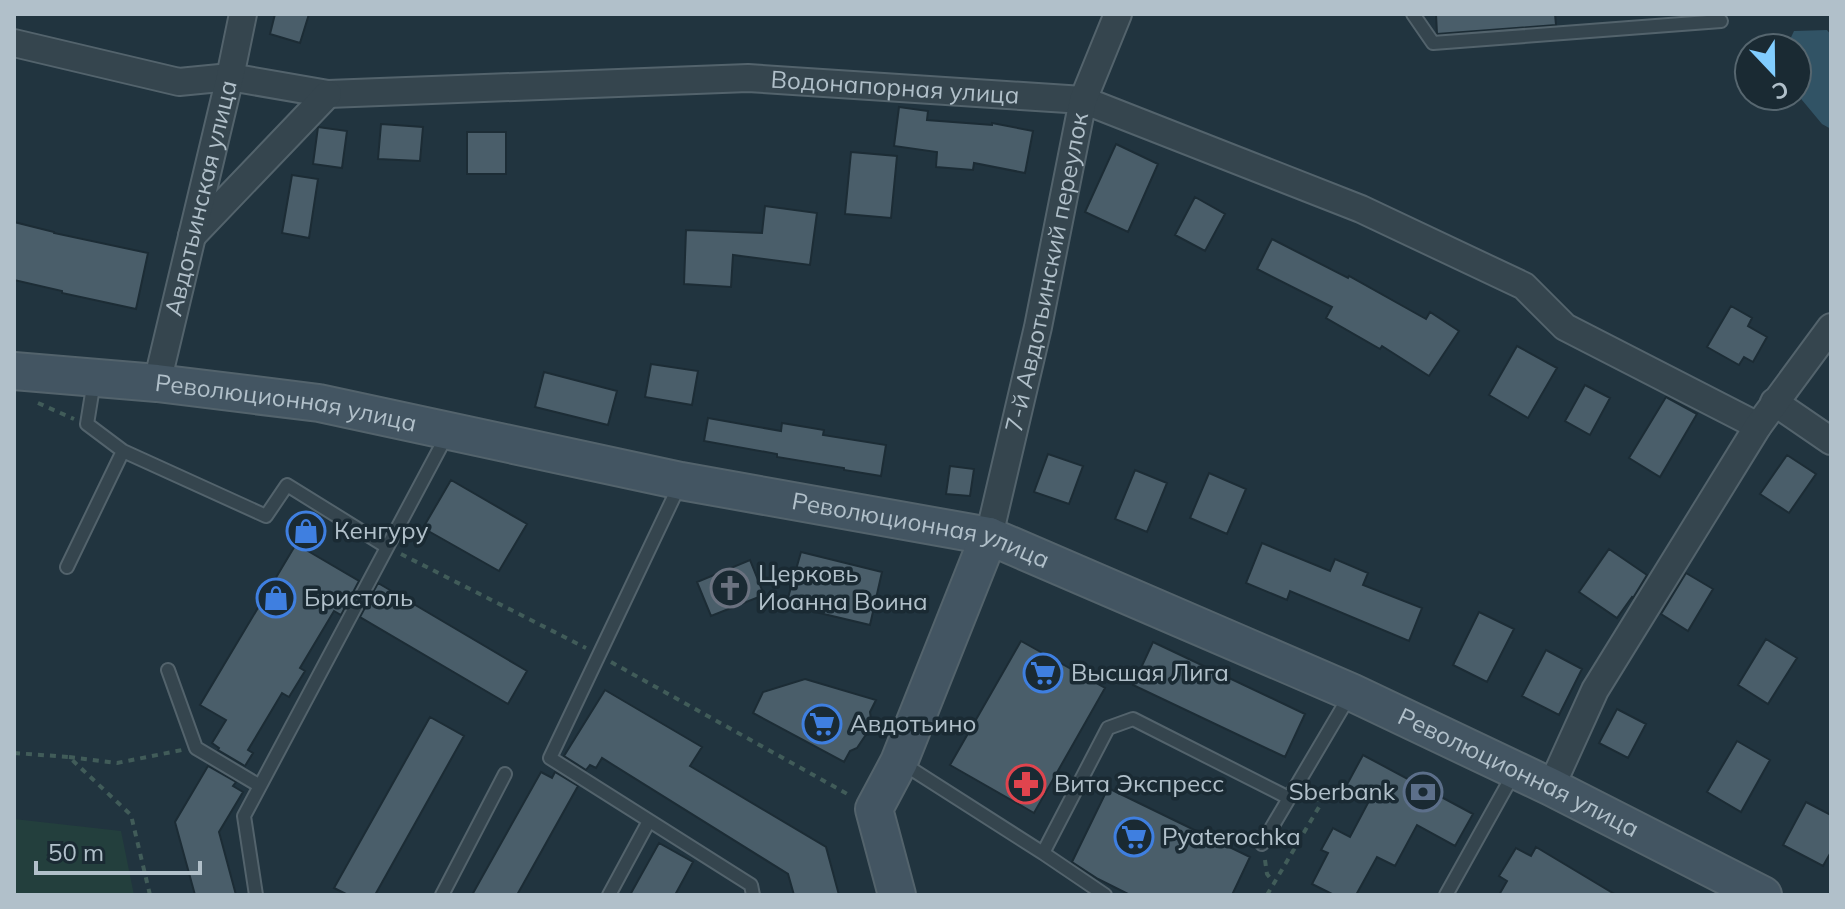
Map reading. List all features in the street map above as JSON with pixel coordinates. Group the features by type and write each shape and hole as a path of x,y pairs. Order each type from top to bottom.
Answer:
{"main road":[{"name":"Революционная улица","path":"21,385 94,378 319,403 681,481 989,536 1351,692 1551,787 1763,895"},
{"path":"897,895 874,809 899,762 989,536"}],"street":[{"name":"Авдотьинская улица","path":"157,383 243,14"},
{"name":"7-й Авдотьинский переулок","path":"989,536 1038,327 1083,100 1121,17"},
{"name":"Водонапорная улица","path":"14,43 179,82 230,77 328,94 748,78 1083,100 1361,209 1524,286 1565,327 1758,426"},
{"path":"192,236 328,94"},
{"path":"1551,787 1595,690 1758,426 1831,327"},
{"path":"1774,402 1831,441"}],"lane":[{"path":"1413,14 1433,43 1721,21"},
{"path":"94,378 87,424 123,451 266,516 287,485 387,547"},
{"path":"256,895 244,816 450,431"},
{"path":"67,567 123,451"},
{"path":"681,481 550,758 649,821 750,892"},
{"path":"168,670 196,748 260,786"},
{"path":"1262,844 1351,692"},
{"path":"1043,853 1108,728 1133,719 1289,798"},
{"path":"899,762 1105,895"},
{"path":"1446,895 1515,771"},
{"path":"442,895 505,774"},
{"path":"609,895 649,821"}],"path":[{"path":"21,385 87,424"},
{"path":"387,547 599,655 874,809"},
{"path":"14,753 117,763 196,748"},
{"path":"69,757 131,815 150,895"},
{"path":"1267,895 1319,807 1316,793 1299,781"},
{"path":"1262,844 1267,874 1274,883"}],"green space":[{"path":"14,819 121,831 134,895 14,895"}],"water":[{"path":"1827,30 1831,35 1831,129 1812,112 1813,32 1794,31"}],"building":[{"path":"275,14 309,14 300,43 270,34"},
{"path":"1436,14 1555,14 1556,25 1437,34"},
{"path":"899,107 928,111 927,120 992,123 1033,131 1025,173 974,163 973,170 936,167 937,152 894,146"},
{"path":"381,124 423,127 420,161 378,159"},
{"path":"318,127 347,131 342,168 313,164"},
{"path":"467,132 506,132 506,174 467,174"},
{"path":"1116,144 1158,164 1128,232 1085,212"},
{"path":"851,152 897,156 891,218 845,214"},
{"path":"292,175 318,179 309,238 282,233"},
{"path":"1195,197 1225,214 1205,251 1175,235"},
{"path":"765,206 817,213 810,265 733,255 731,287 684,284 686,230 762,233"},
{"path":"14,222 148,253 136,309 14,280"},
{"path":"1272,239 1349,276 1426,319 1430,312 1459,331 1429,376 1382,346 1380,349 1326,318 1332,307 1257,269"},
{"path":"1731,306 1752,318 1748,326 1767,337 1753,362 1744,357 1739,365 1707,347"},
{"path":"1517,346 1557,368 1528,418 1489,395"},
{"path":"651,364 698,371 692,405 645,397"},
{"path":"544,372 617,391 608,425 535,407"},
{"path":"1585,385 1610,398 1590,435 1565,421"},
{"path":"1666,397 1697,414 1660,477 1629,458"},
{"path":"708,418 781,431 782,423 824,430 823,435 886,445 881,476 704,441"},
{"path":"1048,454 1083,466 1069,504 1034,492"},
{"path":"1787,455 1816,474 1789,513 1760,494"},
{"path":"950,466 974,469 970,496 946,494"},
{"path":"1135,470 1167,483 1147,532 1115,519"},
{"path":"1209,473 1246,489 1227,534 1190,518"},
{"path":"451,480 527,524 499,571 423,528"},
{"path":"1262,543 1330,571 1335,559 1368,573 1363,585 1422,608 1409,641 1290,591 1287,600 1246,583"},
{"path":"296,544 359,581 341,615 334,611 300,668 305,671 289,697 282,693 248,750 253,753 245,766 212,743 226,720 200,705"},
{"path":"1609,549 1647,575 1617,618 1579,592"},
{"path":"801,552 882,572 870,625 786,605"},
{"name":"Церковь Иоанна Воина","path":"750,560 764,595 711,616 697,582"},
{"path":"1686,573 1713,589 1688,631 1661,614"},
{"path":"378,583 527,671 508,704 360,617"},
{"path":"1479,612 1514,629 1487,682 1453,665"},
{"path":"1766,639 1797,658 1768,704 1738,685"},
{"path":"1021,641 1105,688 1034,813 950,765"},
{"path":"1153,642 1305,714 1285,757 1133,685"},
{"path":"1546,650 1582,669 1559,715 1522,696"},
{"name":"Авдотьино","path":"805,679 876,700 870,712 869,730 844,762 753,713 763,692"},
{"path":"605,690 702,747 690,766 826,847 839,895 794,895 788,874 602,758 596,768 590,765 586,770 564,756"},
{"path":"1617,709 1646,724 1628,758 1599,743"},
{"path":"430,717 464,736 375,895 348,895 334,888"},
{"path":"1737,741 1770,760 1741,812 1707,792"},
{"path":"1363,755 1473,814 1455,846 1417,825 1395,866 1377,857 1356,895 1334,895 1312,884 1328,853 1321,850 1333,828 1350,837 1368,803 1344,790"},
{"path":"208,766 236,782 233,786 243,792 219,832 236,895 195,895 175,822"},
{"path":"541,772 552,778 555,772 578,786 517,895 472,895"},
{"path":"1108,788 1250,857 1232,895 1130,895 1072,862"},
{"path":"1806,802 1831,815 1831,852 1823,866 1783,845"},
{"path":"659,843 693,862 675,895 630,895"},
{"path":"1536,847 1616,895 1499,895 1507,881 1499,876 1516,848 1531,856"}],"place":[{"name":"Кенгуру","path":"306,531"},
{"name":"Церковь Иоанна Воина","path":"730,588"},
{"name":"Бристоль","path":"276,598"},
{"name":"Высшая Лига","path":"1043,673"},
{"name":"Авдотьино","path":"822,724"},
{"name":"Вита Экспресс","path":"1026,784"},
{"name":"Sberbank","path":"1423,792"},
{"name":"Pyaterochka","path":"1134,837"}]}
